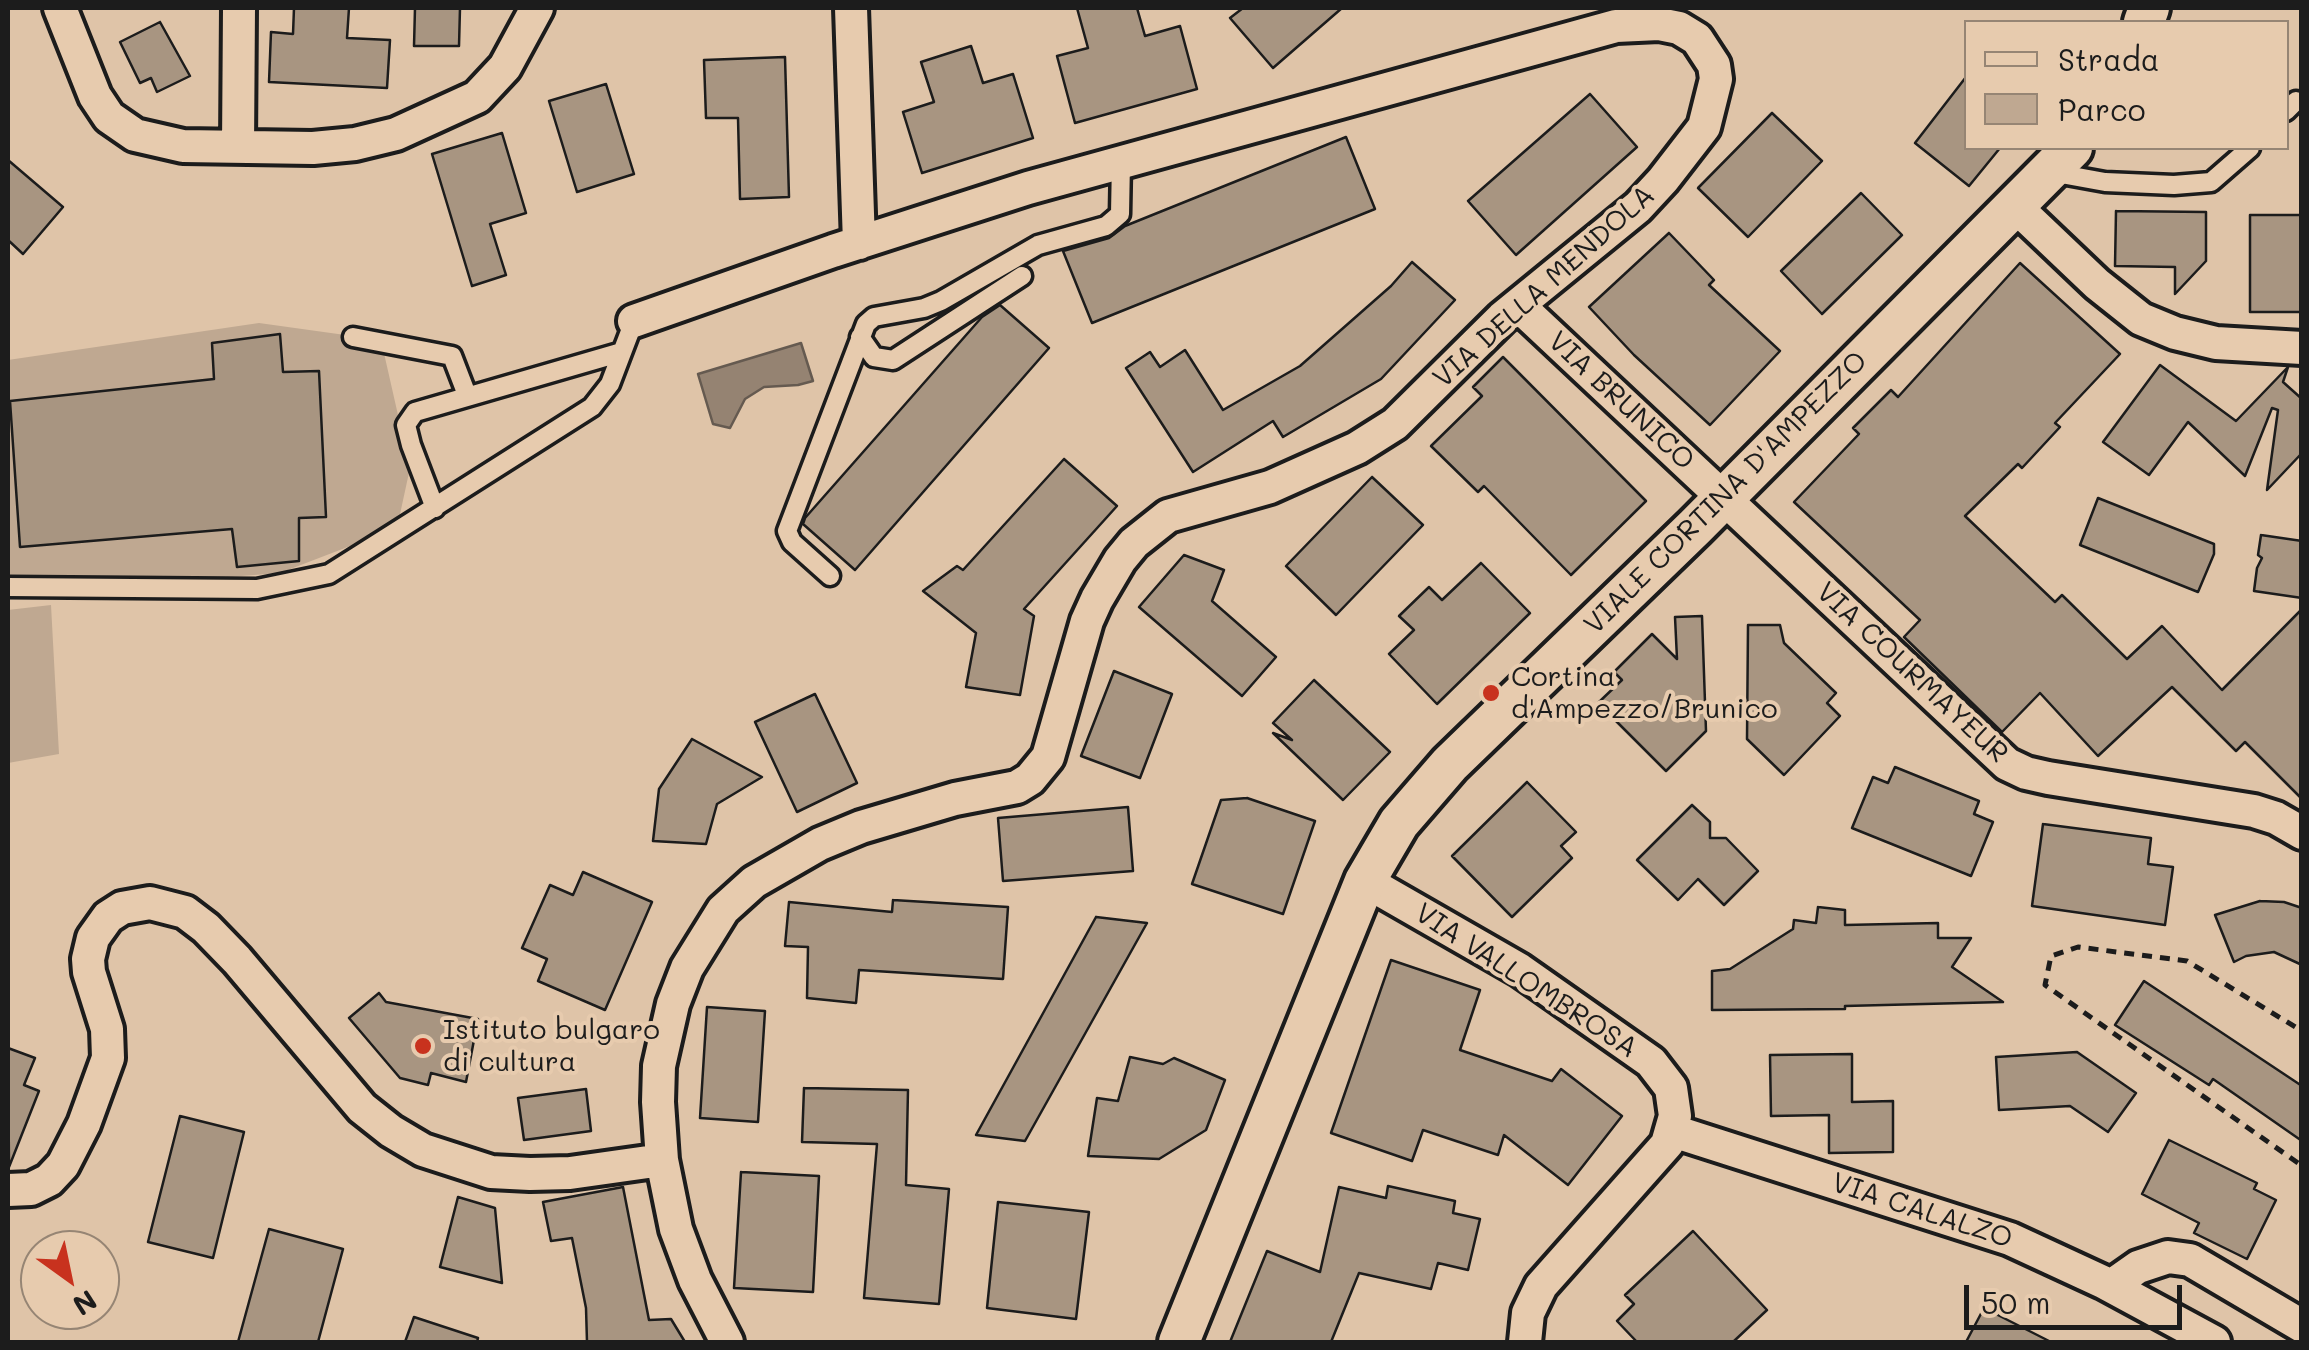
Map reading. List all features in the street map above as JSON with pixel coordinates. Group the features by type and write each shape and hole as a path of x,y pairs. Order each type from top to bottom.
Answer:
{"street":[{"path":"60,8 95,96 120,126 135,135 167,144 312,148 355,144 396,134 452,112 477,97 505,67 537,8"},
{"path":"238,147 240,8"},
{"path":"852,8 859,243"},
{"name":"VIA DELLA MENDOLA","path":"628,336 859,243 1121,160 1616,26 1659,24 1679,28 1698,40 1714,64 1716,79 1704,127 1638,207 1518,305 1380,435 1270,487 1168,516 1134,544 1110,576 1087,621 1048,758 1030,780 848,832 795,856 738,895 706,933 674,1004 659,1066 662,1160 676,1229 695,1280 727,1342"},
{"name":"VIALE CORTINA D'AMPEZZO","path":"1180,1342 1365,881 1399,823 1434,779 1723,498 2060,160"},
{"path":"2015,206 2096,284 2141,318 2175,333 2216,343 2302,348"},
{"name":"VIA BRUNICO","path":"1518,305 1723,498"},
{"name":"VIA COURMAYEUR","path":"1723,498 2007,764 2048,778 2254,811 2302,833"},
{"name":"VIA VALLOMBROSA","path":"1365,881 1520,970 1650,1062 1672,1088 1676,1105 1673,1131"},
{"path":"8,1190 31,1189 49,1180 63,1165 84,1124 108,1058 107,1028 88,959 93,938 108,917 122,908 150,902 186,912 206,928 362,1108 424,1150 480,1170 530,1174 662,1160"},
{"path":"1525,1342 1525,1323 1541,1286 1657,1158 1673,1131"},
{"name":"VIA CALALZO","path":"1673,1131 2010,1239 2112,1286 2214,1342"},
{"path":"2112,1286 2138,1268 2168,1258 2190,1260 2302,1326"}],"lane":[{"path":"2060,160 2105,182 2174,186 2210,182 2248,150"},
{"path":"830,576 792,542 787,531 866,324 874,317 924,308 1038,245 1112,223 1122,206 1121,160"},
{"path":"860,337 874,357 894,360 1022,276"},
{"path":"435,508 410,446 406,425 414,412 628,336"},
{"path":"8,587 257,589 329,574 592,407 610,384 628,336"},
{"path":"354,337 452,356 468,395"}],"path":[{"path":"2298,1164 2045,984 2051,956 2078,947 2186,960 2302,1032"}],"green space":[{"path":"259,323 381,340 410,468 397,528 280,573 8,594 8,360"},
{"path":"51,605 59,754 8,763 8,610"}],"shaded area":[{"path":"801,343 813,381 764,387 745,399 730,428 713,424 698,374"}],"building":[{"path":"294,8 349,8 347,38 390,40 387,88 269,82 271,32 293,34"},
{"path":"415,8 460,8 459,46 414,46"},
{"path":"1077,8 1137,8 1145,36 1180,26 1197,89 1075,123 1057,56 1088,48"},
{"path":"1243,8 1342,8 1273,68 1230,18"},
{"path":"160,22 190,76 157,92 151,78 140,83 120,42"},
{"path":"971,46 983,83 1013,74 1033,138 922,173 903,112 934,102 921,62"},
{"path":"785,57 789,197 740,199 738,118 706,118 704,60"},
{"path":"1964,80 1964,150 1998,150 1969,186 1915,143"},
{"path":"606,84 634,174 577,192 549,101"},
{"path":"1590,94 1637,147 1516,255 1468,201"},
{"path":"1772,113 1822,161 1748,237 1698,188"},
{"path":"502,133 526,213 490,224 506,275 472,286 432,154"},
{"path":"1346,137 1375,209 1092,323 1063,251 1109,238 1125,226"},
{"path":"8,160 63,207 23,254 8,240"},
{"path":"1861,193 1902,235 1822,314 1781,271"},
{"path":"2116,211 2206,212 2206,261 2175,294 2175,267 2115,266"},
{"path":"2250,215 2302,215 2302,312 2250,312"},
{"path":"1669,233 1714,280 1709,285 1780,351 1710,425 1589,307"},
{"path":"1412,262 1455,300 1381,379 1283,437 1273,421 1193,472 1126,368 1150,352 1160,367 1185,350 1223,410 1300,366 1391,286"},
{"path":"2020,263 2120,354 2055,423 2060,427 2022,468 2018,464 1965,516 2055,602 2062,595 2127,659 2162,626 2222,690 2302,609 2302,799 2245,742 2236,751 2172,687 2098,756 2040,693 2002,732 1904,637 1920,620 1794,502 1859,434 1853,428 1891,390 1898,397"},
{"path":"1000,305 1049,348 855,570 803,524 805,518 982,317"},
{"path":"280,334 283,372 319,371 326,517 299,518 299,561 237,567 232,529 20,547 10,401 214,379 212,343"},
{"path":"1503,357 1646,501 1571,575 1484,486 1478,492 1431,446 1482,396 1473,387"},
{"path":"2160,365 2236,421 2288,367 2283,382 2302,399 2302,453 2267,490 2278,410 2272,408 2245,476 2188,422 2149,475 2103,442"},
{"path":"1064,459 1117,506 1024,609 1034,616 1020,695 966,687 976,633 923,591 957,566 963,570"},
{"path":"1372,477 1423,525 1336,615 1286,566"},
{"path":"2098,498 2214,544 2214,554 2198,592 2080,545"},
{"path":"2261,535 2302,541 2302,598 2254,591 2262,558 2258,555"},
{"path":"1184,555 1224,570 1212,601 1276,657 1242,696 1139,607"},
{"path":"1481,563 1530,613 1437,704 1389,654 1414,630 1399,616 1429,587 1442,600"},
{"path":"1702,616 1706,731 1666,771 1598,703 1622,680 1614,672 1652,634 1677,659 1675,617"},
{"path":"1748,625 1780,625 1784,643 1836,693 1827,703 1840,716 1784,775 1747,739"},
{"path":"1114,671 1172,694 1140,778 1081,756"},
{"path":"1314,680 1390,752 1343,800 1273,733 1292,740 1273,723"},
{"path":"815,694 857,783 797,812 755,722"},
{"path":"692,739 762,777 717,804 706,844 653,841 659,789"},
{"path":"1895,767 1979,801 1974,814 1993,822 1971,876 1852,828 1873,777 1888,783"},
{"path":"1527,782 1576,832 1561,846 1572,858 1512,917 1452,856"},
{"path":"1247,798 1315,821 1283,914 1192,884 1221,800"},
{"path":"1692,805 1710,822 1710,838 1726,838 1758,871 1724,905 1698,879 1678,900 1637,860"},
{"path":"1128,807 1133,871 1003,881 998,818"},
{"path":"2043,824 2151,838 2148,864 2173,867 2165,925 2032,906"},
{"path":"583,872 652,902 605,1010 538,981 547,959 522,948 550,885 573,895"},
{"path":"893,900 1008,907 1003,979 859,970 856,1003 807,998 808,947 785,946 789,902 892,912"},
{"path":"2260,901 2302,908 2302,965 2274,952 2234,962 2215,915"},
{"path":"1818,907 1845,910 1845,925 1938,923 1938,938 1971,938 1952,967 2003,1002 1712,1010 1712,971 1730,969 1793,929 1794,920 1816,923"},
{"path":"1096,917 1147,923 1025,1141 976,1135"},
{"path":"1391,960 1480,990 1460,1050 1552,1081 1561,1069 1622,1116 1568,1185 1504,1135 1498,1155 1423,1130 1412,1161 1331,1133"},
{"path":"2144,981 2302,1086 2302,1141 2213,1079 2209,1085 2115,1025"},
{"name":"Istituto bulgaro di cultura","path":"379,993 386,1002 478,1019 466,1082 431,1073 428,1085 400,1078 349,1018"},
{"path":"707,1007 765,1011 758,1122 700,1118"},
{"path":"8,1048 35,1058 24,1085 39,1091 9,1167"},
{"path":"2077,1052 2136,1093 2108,1132 2070,1106 1999,1110 1996,1057"},
{"path":"1852,1054 1852,1102 1893,1101 1893,1152 1829,1153 1829,1115 1771,1116 1770,1055"},
{"path":"1130,1057 1163,1064 1174,1058 1225,1080 1206,1130 1159,1159 1088,1156 1097,1098 1118,1101"},
{"path":"804,1088 908,1090 906,1185 949,1189 939,1304 864,1298 877,1144 802,1142"},
{"path":"586,1089 591,1131 524,1140 518,1098"},
{"path":"180,1116 244,1132 213,1258 148,1242"},
{"path":"2169,1140 2257,1183 2254,1189 2276,1200 2247,1259 2194,1233 2199,1223 2142,1194"},
{"path":"741,1172 819,1176 813,1292 734,1288"},
{"path":"1388,1186 1455,1201 1453,1213 1480,1219 1468,1270 1438,1263 1431,1289 1359,1273 1331,1342 1230,1342 1267,1251 1320,1272 1339,1187 1386,1198"},
{"path":"623,1187 649,1320 671,1319 685,1342 587,1342 586,1308 572,1238 551,1241 543,1202"},
{"path":"458,1197 495,1208 502,1283 440,1267"},
{"path":"998,1202 1089,1212 1076,1319 987,1308"},
{"path":"269,1229 343,1249 318,1342 238,1342"},
{"path":"1693,1231 1767,1310 1733,1342 1637,1342 1617,1321 1634,1304 1625,1295"},
{"path":"1984,1308 2051,1342 1966,1342"},
{"path":"414,1317 478,1338 477,1342 405,1342"}],"place":[{"name":"Cortina d'Ampezzo/Brunico","path":"1491,693"},
{"name":"Istituto bulgaro di cultura","path":"423,1046"}]}
